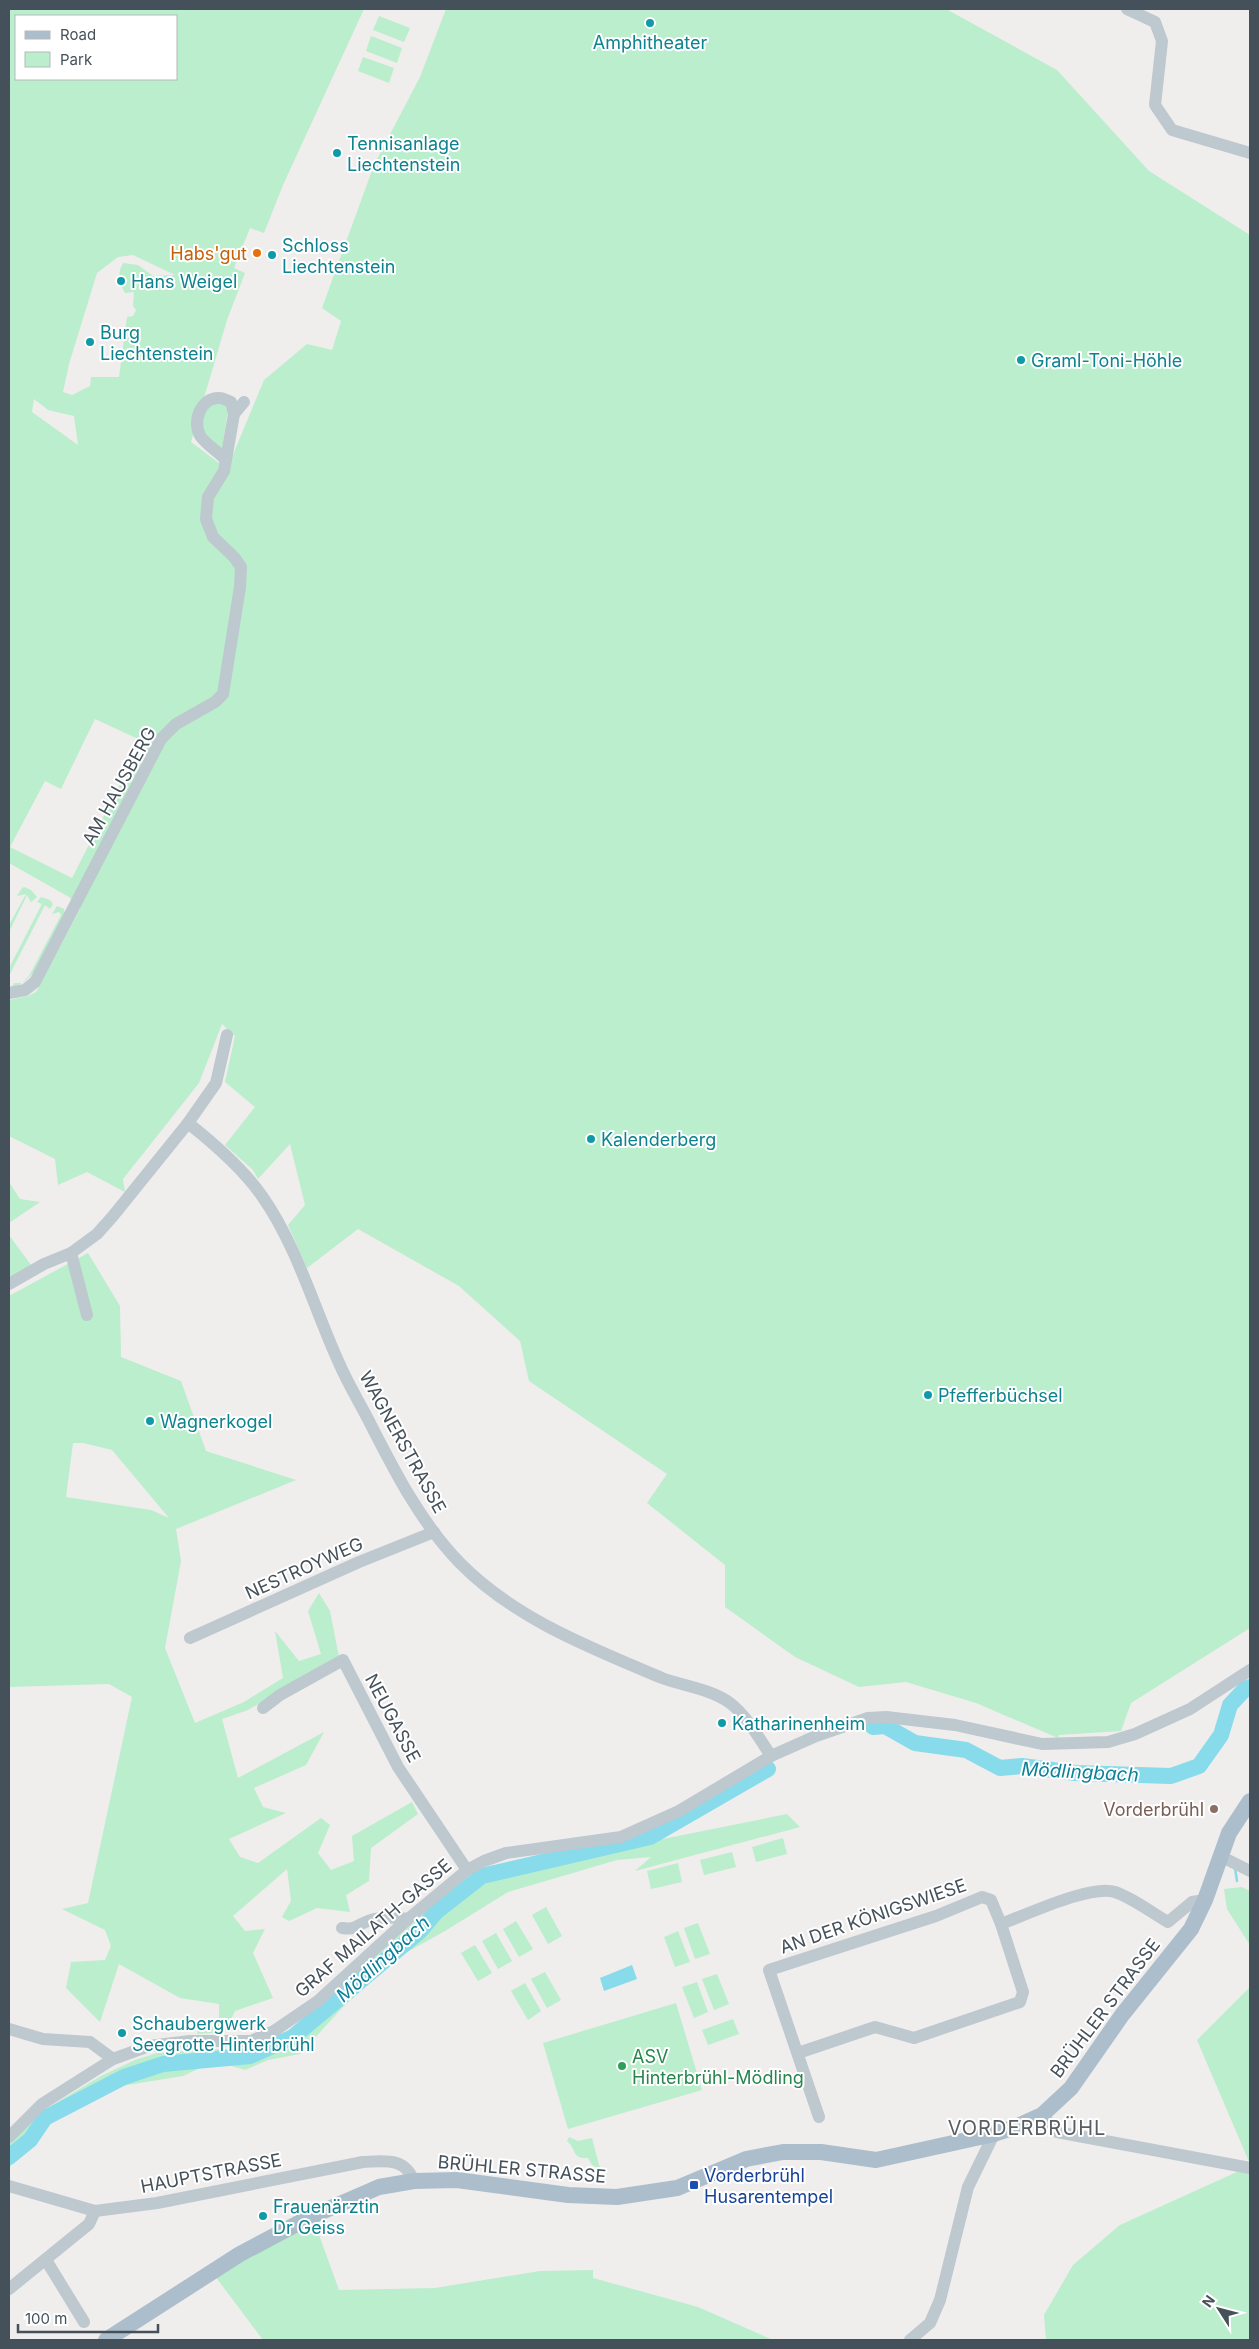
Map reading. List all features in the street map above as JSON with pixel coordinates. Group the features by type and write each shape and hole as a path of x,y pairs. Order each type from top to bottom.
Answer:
{"main road":[{"name":"BRÜHLER STRASSE","path":"106,2340 240,2254 310,2217 379,2187 414,2181 457,2180 568,2195 617,2197 677,2188 746,2159 783,2152 821,2152 876,2160 994,2134 1042,2115 1077,2081 1122,2015 1191,1929 1205,1900 1233,1824 1250,1801"}],"street":[{"path":"1128,9 1155,22 1162,41 1155,105 1172,130 1250,153"},
{"path":"225,458 201,436 198,428 200,408 206,402 220,398 231,402 234,414"},
{"name":"AM HAUSBERG","path":"9,993 25,990 35,982 161,739 176,724 216,702 223,694 240,587 241,567 234,557 213,537 206,520 208,497 224,471 234,414 244,402"},
{"path":"9,1284 44,1264 71,1253 97,1234 113,1216 188,1123 216,1083 228,1035"},
{"name":"WAGNERSTRASSE","path":"188,1123 242,1173 262,1196 309,1287 339,1364 405,1489 434,1532 460,1562 484,1585 534,1619 600,1651 666,1679 727,1701 741,1713 771,1756"},
{"path":"71,1253 87,1315"},
{"name":"NESTROYWEG","path":"190,1638 359,1562 434,1532"},
{"name":"NEUGASSE","path":"263,1708 280,1695 343,1660 398,1767 467,1870"},
{"name":"GRAF MAILATH-GASSE","path":"9,2137 42,2104 112,2059 148,2046 190,2041 251,2041 274,2031 318,2001 408,1918 467,1870 506,1853 621,1837 679,1811 771,1756 854,1722 868,1718 886,1717 955,1725 1042,1744 1108,1742 1135,1734 1190,1709 1250,1670"},
{"path":"1220,1856 1250,1871"},
{"path":"1001,1924 1078,1895 1107,1891 1123,1896 1168,1922 1192,1902 1205,1900"},
{"name":"AN DER KÖNIGSWIESE","path":"798,2053 874,2027 914,2038 1020,2002 1023,1992 1001,1924 991,1900 982,1896 936,1916 769,1970 819,2117"},
{"path":"342,1928 353,1930 368,1921 394,1917 408,1918"},
{"path":"9,2029 43,2040 90,2042 112,2059"},
{"path":"1042,2115 1056,2132 1250,2168"},
{"path":"910,2340 930,2323 940,2300 968,2187 994,2134"},
{"name":"HAUPTSTRASSE","path":"9,2186 95,2211 157,2203 363,2162 390,2161 409,2170 414,2181"},
{"path":"9,2289 89,2224 95,2211"},
{"path":"46,2260 84,2322"}],"green space":[{"path":"9,9 364,9 283,185 264,233 250,228 234,268 245,273 227,320 191,442 227,469 264,380 307,344 332,350 341,321 322,308 374,165 420,77 446,9 946,9 1057,70 1149,171 1250,235 1250,1628 1131,1703 1121,1731 1059,1735 1058,1738 976,1703 906,1682 859,1687 795,1657 725,1607 725,1565 647,1503 667,1474 529,1381 520,1341 459,1286 358,1229 307,1268 288,1225 305,1205 290,1144 258,1179 253,1170 225,1145 255,1107 225,1082 235,1036 222,1024 199,1083 123,1179 125,1192 87,1172 58,1185 55,1159 9,1136 9,1000 28,996 36,992 80,909 69,897 9,863","holes":["133,255 175,275 153,276 138,265 123,263 119,274 120,282 125,293 134,292 133,306 136,310 133,316 127,317 119,377 91,377 90,386 72,395 63,392 69,364 97,273 118,257","34,399 48,410 74,416 78,445 32,412","95,719 149,744 144,754 137,751 72,878 10,847 45,781 61,789"]},
{"path":"379,16 410,28 404,42 373,30"},
{"path":"371,36 402,48 397,63 366,51"},
{"path":"363,57 394,68 389,83 358,71"},
{"path":"209,402 224,404 228,410 222,449 210,438 203,428 202,417"},
{"path":"24,887 31,890 37,897 31,902 27,895 9,932 9,925 26,894 17,896"},
{"path":"41,897 50,900 53,904 50,909 45,905 9,976 9,968 42,904 37,902"},
{"path":"57,906 64,909 65,914 44,957 29,977 21,984 12,987 14,983 22,983 29,976 61,915 59,912 52,914"},
{"path":"9,1182 20,1199 40,1202 9,1223"},
{"path":"9,1235 31,1265 9,1278"},
{"path":"88,1253 120,1306 121,1357 181,1381 206,1451 296,1480 176,1529 181,1561 165,1648 195,1723 244,1702 283,1678 275,1631 299,1661 321,1654 308,1611 319,1593 330,1611 339,1657 248,1710 222,1719 238,1778 324,1732 306,1765 254,1788 263,1807 286,1813 229,1839 240,1857 258,1863 321,1818 330,1825 318,1853 331,1870 354,1861 352,1836 412,1802 418,1814 371,1848 369,1881 346,1895 350,1912 317,1908 289,1921 282,1917 291,1901 287,1869 233,1916 245,1931 265,1929 253,1953 273,1998 235,2011 225,2032 197,2034 201,2020 219,2021 219,2004 180,1998 119,1964 100,2022 66,1988 71,1962 105,1960 111,1946 105,1930 62,1909 88,1903 132,1697 109,1684 9,1687 9,1296","holes":["73,1443 83,1443 112,1450 169,1518 151,1510 66,1497"]},
{"path":"787,1814 800,1827 635,1871 651,1857 617,1860 508,1892 400,1956 343,2007 300,2054 268,2060 245,2070 215,2061 183,2076 115,2087 48,2125 9,2168 9,2144 46,2109 101,2076 135,2060 160,2052 246,2048 279,2038 316,2010 433,1905 489,1866 643,1843"},
{"path":"783,1838 787,1854 756,1862 752,1847"},
{"path":"732,1852 736,1867 704,1875 700,1860"},
{"path":"678,1863 682,1882 651,1889 647,1871"},
{"path":"1242,1887 1250,1891 1250,1945 1227,1909 1224,1889"},
{"path":"546,1907 562,1936 548,1944 532,1915"},
{"path":"516,1921 533,1949 519,1957 503,1929"},
{"path":"698,1923 710,1954 695,1959 684,1928"},
{"path":"678,1931 690,1962 675,1967 664,1937"},
{"path":"496,1933 512,1961 498,1969 482,1941"},
{"path":"475,1945 492,1973 478,1981 461,1953"},
{"path":"545,1972 561,2000 547,2008 531,1979"},
{"path":"717,1974 729,2004 714,2010 702,1979"},
{"path":"697,1982 708,2012 694,2018 682,1987"},
{"path":"525,1983 541,2011 528,2020 511,1991"},
{"path":"1250,1987 1250,2164 1197,2040"},
{"name":"ASV Hinterbrühl-Mödling","path":"676,2003 702,2090 568,2129 543,2043"},
{"path":"733,2019 739,2034 708,2045 702,2030"},
{"path":"569,2137 578,2141 592,2138 600,2169 592,2165 588,2158 577,2155 567,2141"},
{"path":"1250,2166 1250,2340 1046,2340 1044,2315 1073,2265 1120,2225"},
{"path":"314,2221 339,2290 435,2288 540,2271 593,2270 593,2278 698,2307 773,2340 263,2340 215,2276"}],"water":[{"path":"632,1965 637,1979 604,1991 600,1978"}],"waterway":[{"name":"Mödlingbach","path":"873,1727 885,1726 915,1743 966,1750 1000,1768 1022,1766 1075,1773 1171,1776 1199,1766 1221,1735 1230,1705 1245,1689 1250,1687"},
{"name":"Mödlingbach","path":"9,2157 30,2140 45,2118 124,2077 163,2064 250,2056 293,2037 420,1931 436,1912 482,1876 650,1837 768,1769"},
{"path":"1235,1868 1237,1881"}],"place":[{"name":"Amphitheater","path":"650,23"},
{"name":"Tennisanlage Liechtenstein","path":"337,153"},
{"name":"Habs'gut","path":"257,253"},
{"name":"Schloss Liechtenstein","path":"272,255"},
{"name":"Hans Weigel","path":"121,281"},
{"name":"Burg Liechtenstein","path":"90,342"},
{"name":"Graml-Toni-Höhle","path":"1021,360"},
{"name":"Kalenderberg","path":"591,1139"},
{"name":"Pfefferbüchsel","path":"928,1395"},
{"name":"Wagnerkogel","path":"150,1421"},
{"name":"Katharinenheim","path":"722,1723"},
{"name":"Vorderbrühl","path":"1214,1809"},
{"name":"Schaubergwerk Seegrotte Hinterbrühl","path":"122,2033"},
{"name":"ASV Hinterbrühl-Mödling","path":"622,2066"},
{"name":"Vorderbrühl Husarentempel","path":"694,2185"},
{"name":"Frauenärztin Dr Geiss","path":"263,2216"}],"district":[{"name":"VORDERBRÜHL","path":"1027,2128"}]}
